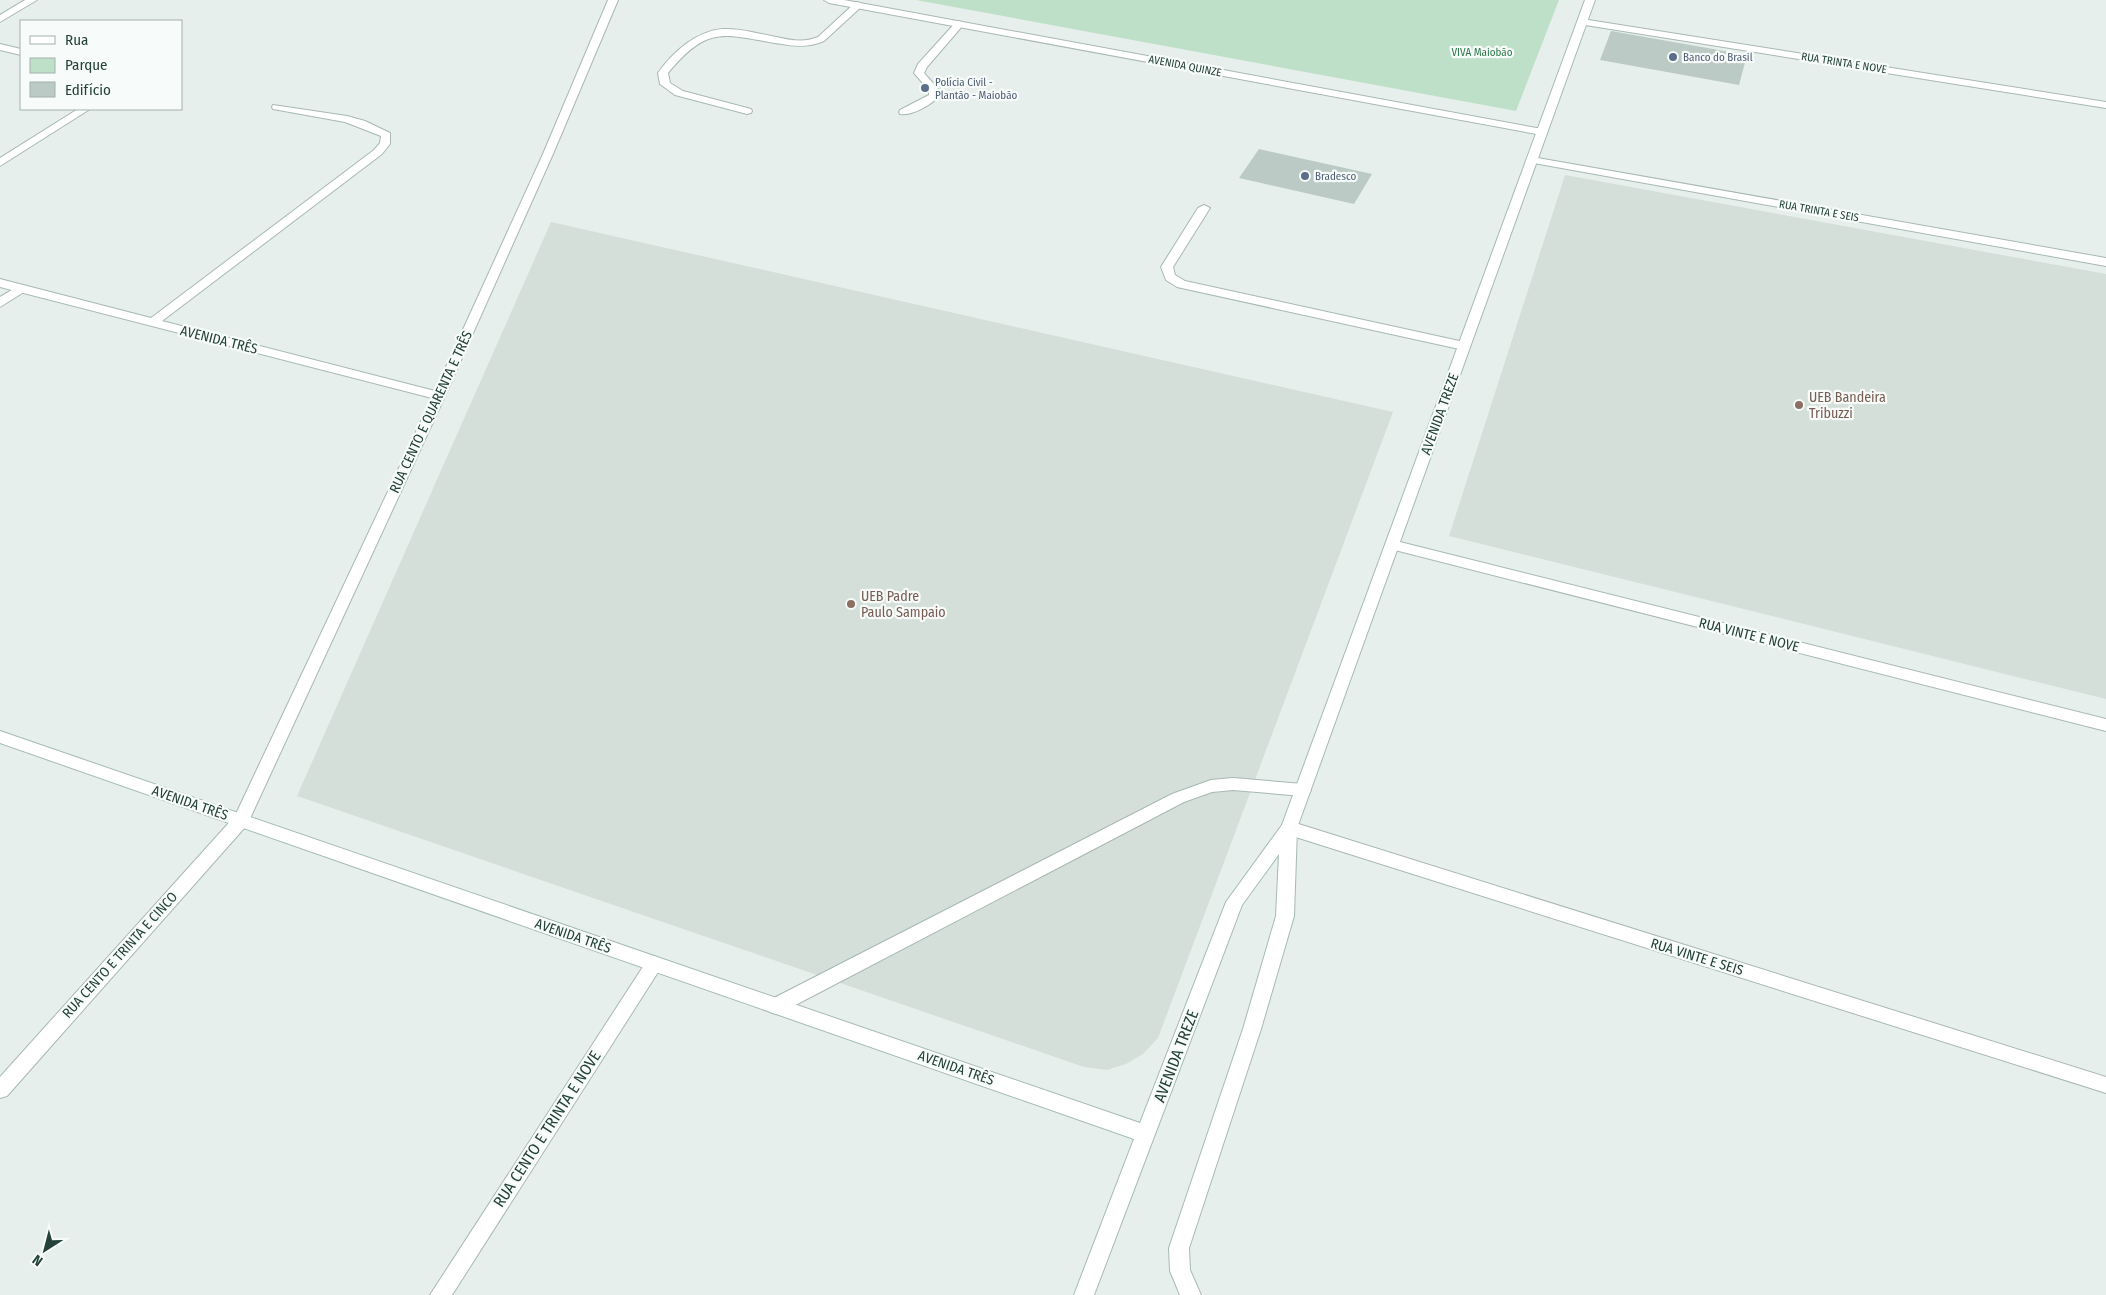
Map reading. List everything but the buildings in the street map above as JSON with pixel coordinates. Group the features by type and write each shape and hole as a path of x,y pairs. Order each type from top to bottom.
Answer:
{"street":[{"path":"0,19 32,0"},
{"name":"RUA CENTO E QUARENTA E TRÊS","path":"241,820 439,396 548,154 613,0"},
{"name":"AVENIDA QUINZE","path":"829,0 1542,132"},
{"name":"AVENIDA TREZE","path":"1084,1295 1235,902 1288,828 1303,790 1590,0"},
{"path":"747,111 679,93 665,84 663,73 673,60 687,48 722,32 797,44 815,42 822,39 858,6"},
{"name":"RUA TRINTA E NOVE","path":"1582,22 2106,105"},
{"path":"904,112 926,102 934,96 934,90 919,73 922,66 959,24"},
{"path":"0,47 20,52"},
{"path":"153,322 378,152 385,144 386,135 375,128 357,122 277,107"},
{"path":"0,163 83,110"},
{"name":"RUA TRINTA E SEIS","path":"1532,160 2106,262"},
{"path":"1204,208 1167,267 1170,277 1181,284 1464,346"},
{"name":"AVENIDA TRÊS","path":"0,283 439,396"},
{"path":"0,302 20,288"},
{"name":"RUA VINTE E NOVE","path":"1392,545 2106,726"},
{"name":"AVENIDA TRÊS","path":"0,737 1146,1134"},
{"path":"776,1006 1178,798 1211,786 1233,784 1303,790"},
{"name":"RUA CENTO E TRINTA E CINCO","path":"0,1090 241,820"},
{"name":"AVENIDA TREZE","path":"1191,1295 1180,1271 1179,1248 1252,1028 1285,916 1288,828"},
{"name":"RUA VINTE E SEIS","path":"1288,828 2106,1085"},
{"name":"RUA CENTO E TRINTA E NOVE","path":"440,1295 654,964"}],"shaded area":[{"name":"UEB Bandeira Tribuzzi","path":"1565,175 2106,274 2106,699 1449,536"},
{"name":"UEB Padre Paulo Sampaio","path":"551,222 1393,412 1158,1038 1143,1054 1126,1064 1107,1070 1084,1067 297,796"}],"green space":[{"name":"VIVA Maiobão","path":"916,0 1559,0 1516,111"}],"place":[{"name":"Banco do Brasil","path":"1673,57"},
{"name":"Polícia Civil - Plantão - Maiobão","path":"925,88"},
{"name":"Bradesco","path":"1305,176"},
{"name":"UEB Bandeira Tribuzzi","path":"1799,405"},
{"name":"UEB Padre Paulo Sampaio","path":"851,604"}]}
